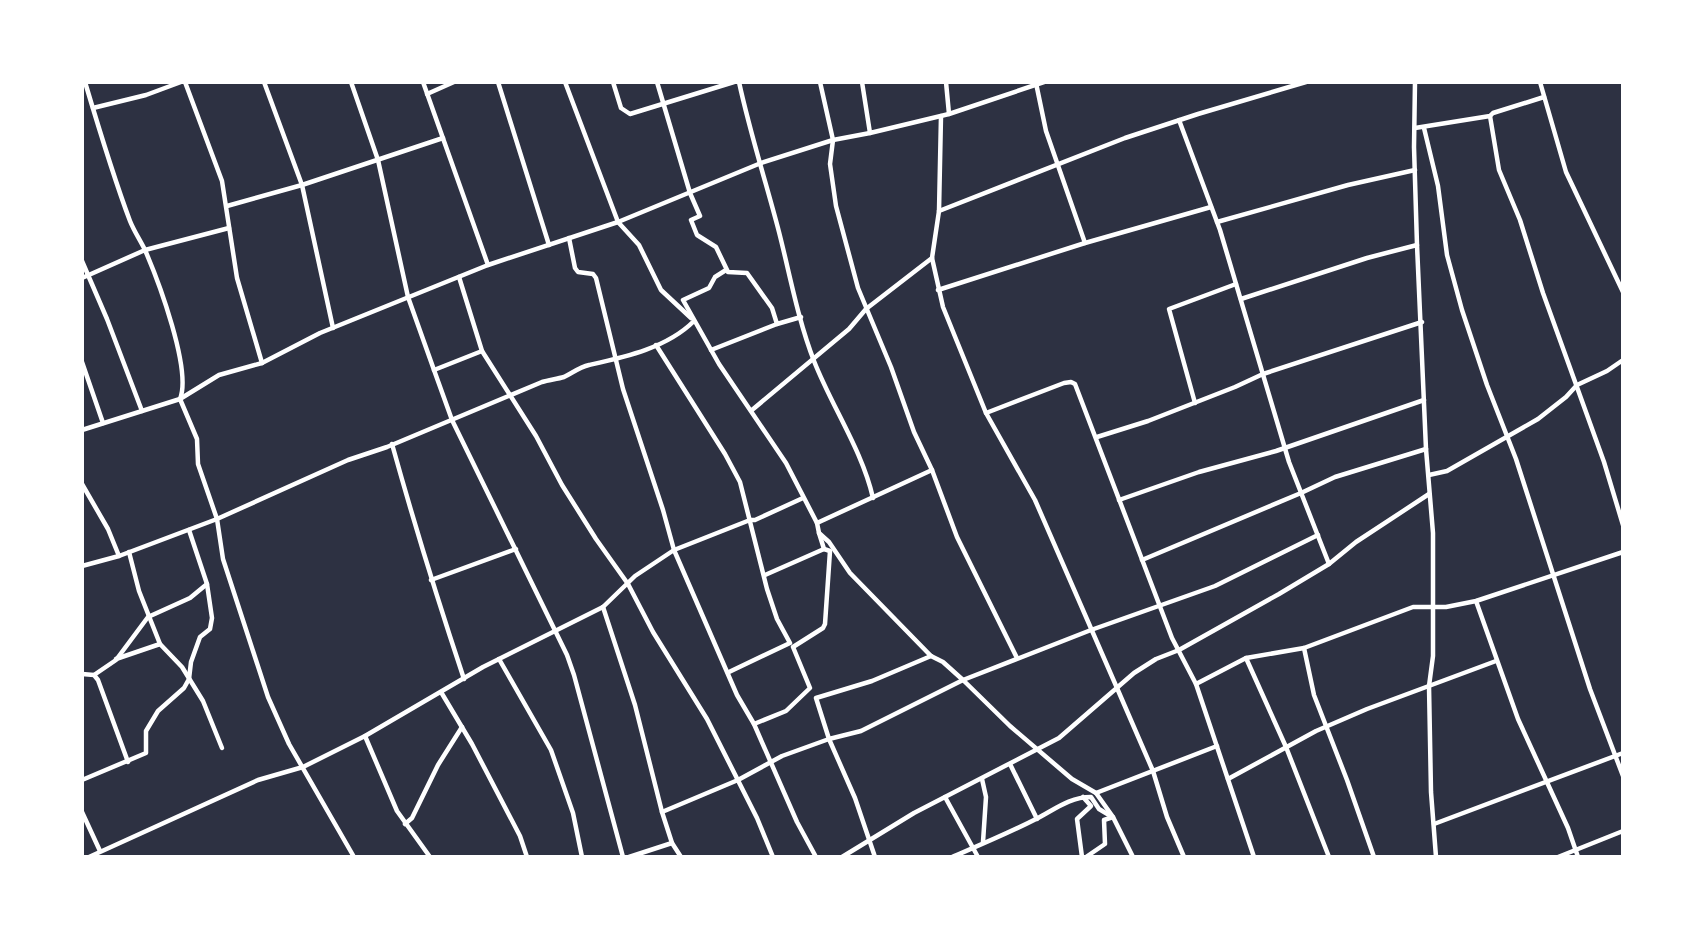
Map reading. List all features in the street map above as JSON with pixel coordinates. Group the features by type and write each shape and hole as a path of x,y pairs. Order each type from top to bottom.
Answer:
{"street":[{"path":"85,82 131,223 145,250 174,335 184,390 180,399 197,439 198,464 217,519 223,559 268,697 289,744 354,857"},
{"path":"93,107 146,95 183,82 216,161 227,206 237,278 262,363"},
{"path":"264,82 302,186 333,328"},
{"path":"351,82 378,160 408,298 452,420 574,675 623,857"},
{"path":"423,82 488,265"},
{"path":"427,94 454,82"},
{"path":"498,82 549,245"},
{"path":"565,82 618,222 639,245 662,290 694,321"},
{"path":"613,82 621,108 630,114 736,82 761,163 813,358 829,399 854,447 873,498"},
{"path":"657,82 690,192 700,216 691,220 696,235 716,247 726,270"},
{"path":"820,82 833,140 830,164 836,206 858,288 957,537 1017,659"},
{"path":"862,82 870,134"},
{"path":"946,82 949,114"},
{"path":"82,430 180,399 219,375 262,363 333,328 488,265 618,222 761,163 833,140 870,134 949,114 1044,82"},
{"path":"939,211 1058,163 1179,120 1306,82"},
{"path":"1415,82 1417,245 1426,449 1433,533 1433,656 1429,686 1436,857"},
{"path":"1540,82 1566,172 1623,292"},
{"path":"1036,83 1046,131 1085,243"},
{"path":"1415,128 1490,117 1493,113 1544,97"},
{"path":"82,102 90,99"},
{"path":"941,116 939,211 932,258 938,290 986,413 1035,500 1117,688 1153,771 1167,817 1184,857"},
{"path":"1490,117 1499,170 1520,220 1623,526"},
{"path":"1179,120 1217,222 1285,448 1329,564"},
{"path":"1424,128 1438,186 1447,255 1462,310 1554,575 1590,689 1623,776"},
{"path":"227,206 302,186 443,138"},
{"path":"1217,222 1348,185 1415,170"},
{"path":"938,290 1085,243 1211,207"},
{"path":"82,278 145,250 229,228"},
{"path":"569,238 575,268 578,272 593,274 596,278 623,390 674,550 737,695 754,724 769,762 816,857"},
{"path":"1241,299 1367,258 1417,245"},
{"path":"752,410 804,369 813,358 849,329 866,309 932,258"},
{"path":"82,261 142,411"},
{"path":"777,324 772,308 747,273 726,270 715,277 709,288 684,300 711,350 786,463 817,523 824,549"},
{"path":"1615,272 1623,270"},
{"path":"459,277 482,351 512,396 562,485 628,584 653,632 707,719 773,857"},
{"path":"1195,402 1169,309 1236,284"},
{"path":"711,350 801,317"},
{"path":"82,566 119,556 217,519 302,479 586,366 617,360 656,345 682,333 694,321"},
{"path":"1096,438 1263,374 1422,322"},
{"path":"656,345 740,482 777,619 810,688"},
{"path":"435,370 482,351"},
{"path":"1429,475 1447,471 1538,419 1577,385 1623,360"},
{"path":"82,362 103,423"},
{"path":"986,413 1071,382 1075,384 1142,561 1196,684 1254,857"},
{"path":"1119,500 1199,472 1285,448 1424,400"},
{"path":"392,444 431,580 464,679"},
{"path":"1142,561 1335,477 1426,449"},
{"path":"817,523 932,470"},
{"path":"82,484 119,556"},
{"path":"842,857 945,797 1059,738 1117,688 1156,659 1179,650 1329,564 1356,542 1430,494"},
{"path":"89,857 258,780 303,767 365,736 499,659 603,607 635,576 674,550 755,520 803,498"},
{"path":"82,780 146,753 145,731 150,721 189,680 191,662 201,637 210,629 212,618 207,583 189,530"},
{"path":"818,533 829,542 850,573 931,656 943,662 1072,779 1096,793 1113,817 1133,857"},
{"path":"662,812 738,780 769,762 829,739 861,731 963,680 1091,629 1215,586 1318,535"},
{"path":"765,575 824,549 830,551 825,624 819,631 793,647 810,688"},
{"path":"431,580 516,550"},
{"path":"130,552 148,617 160,644 182,667 203,701 222,748"},
{"path":"1196,684 1246,659 1304,648 1413,607 1446,607 1476,601 1623,552"},
{"path":"116,660 148,617 190,598 207,583"},
{"path":"1476,601 1531,750 1568,828 1578,857"},
{"path":"603,607 635,705 662,812 672,843 681,857"},
{"path":"729,672 790,643"},
{"path":"82,674 94,675 116,660 160,644"},
{"path":"1304,648 1314,695 1374,857"},
{"path":"876,857 855,798 829,739 816,698 872,681 931,656"},
{"path":"499,659 551,750 573,813 582,857"},
{"path":"1246,659 1286,747 1329,857"},
{"path":"1228,779 1326,727 1496,661"},
{"path":"94,675 128,762"},
{"path":"754,724 786,711 810,688"},
{"path":"442,692 520,836 527,857"},
{"path":"405,824 412,818 438,765 462,727"},
{"path":"365,736 405,824 430,857"},
{"path":"1096,793 1217,746"},
{"path":"1434,824 1623,753"},
{"path":"1010,764 1037,819"},
{"path":"982,779 986,797 983,842"},
{"path":"945,797 978,857"},
{"path":"951,857 1083,797 1091,797 1098,809 1113,817"},
{"path":"1083,797 1091,806 1077,818 1084,857 1105,845 1104,820 1113,817"},
{"path":"82,812 99,853"},
{"path":"1558,857 1623,831"},
{"path":"629,857 672,843"}]}
